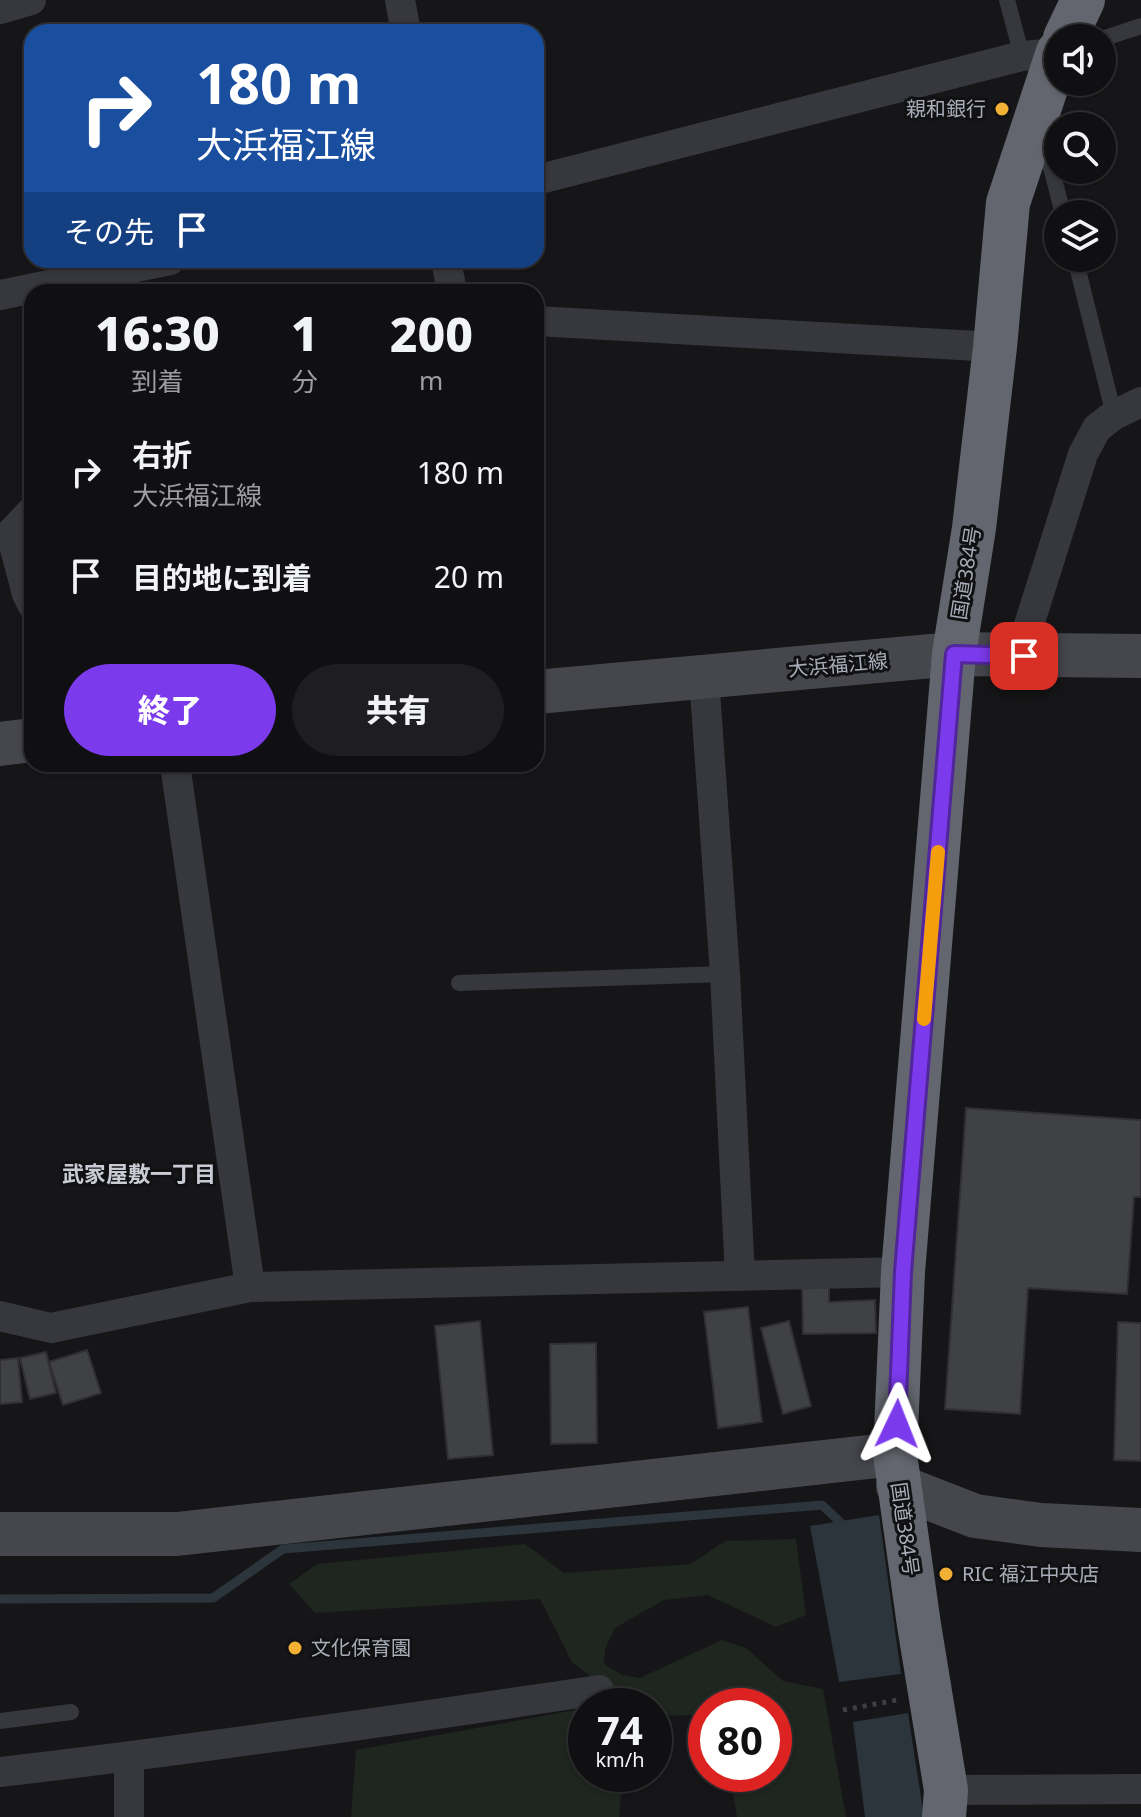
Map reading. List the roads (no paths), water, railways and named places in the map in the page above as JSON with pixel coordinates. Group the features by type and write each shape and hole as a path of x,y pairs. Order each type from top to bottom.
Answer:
{"highway":[{"path":"1072,24 1083,0"},
{"name":"国道384号","path":"945,1804 897,1470 903,1272 954,654 974,528 1008,203 1044,74"}],"street":[{"path":"0,9 31,0"},
{"path":"400,0 404,24"},
{"path":"544,178 1044,55"},
{"path":"53,284 131,268"},
{"path":"0,295 24,290"},
{"path":"544,321 995,347"},
{"path":"1024,656 1028,628 1083,454 1097,428 1114,415 1141,402"},
{"path":"24,518 6,533 24,585"},
{"name":"大浜福江線","path":"544,691 954,654 1141,656"},
{"path":"704,677 725,974 740,1276"},
{"path":"0,744 24,741"},
{"path":"176,772 250,1287"},
{"path":"0,1316 51,1328 250,1287 903,1272"},
{"path":"0,1534 177,1534 897,1470 975,1516 1041,1525 1141,1530"},
{"path":"0,1772 359,1726 568,1695"},
{"path":"129,1757 129,1817"},
{"path":"945,1804 1101,1804 1141,1789"}],"lane":[{"path":"1007,0 1044,48"},
{"path":"1116,34 1141,26"},
{"path":"1027,144 1046,155 1059,200"},
{"path":"1078,272 1114,415"},
{"path":"459,983 725,974"},
{"path":"0,1721 71,1712"}],"waterway":[{"path":"0,1599 213,1598 283,1549 822,1505 840,1522"}],"place":[{"name":"親和銀行","path":"1002,109"},
{"name":"RIC 福江中央店","path":"946,1574"},
{"name":"文化保育園","path":"295,1648"}],"district":[{"name":"武家屋敷一丁目","path":"139,1174"}]}
